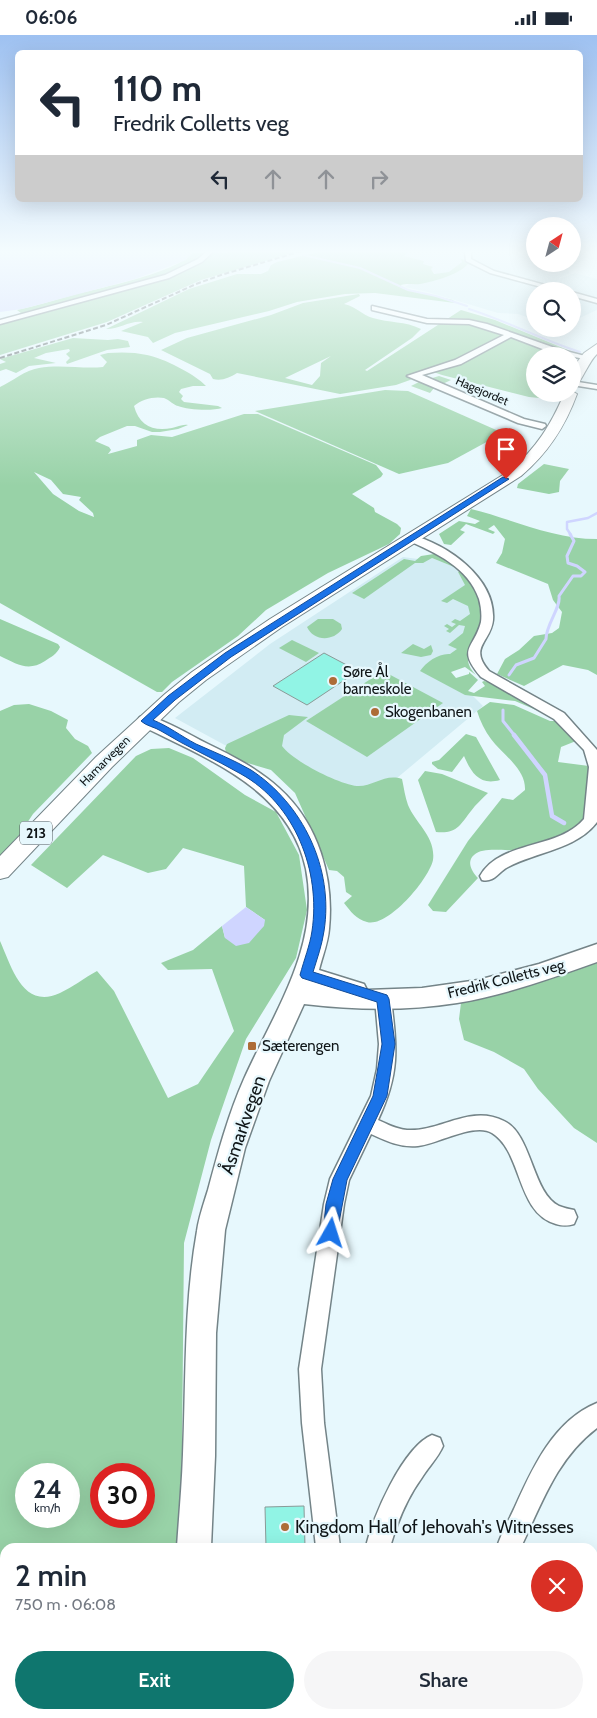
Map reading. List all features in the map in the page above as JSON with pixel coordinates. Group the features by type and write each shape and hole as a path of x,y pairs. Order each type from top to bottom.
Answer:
{"main road":[{"path":"585,357 597,348"},
{"name":"Hamarvegen","path":"581,366 585,357"},
{"name":"Hamarvegen","path":"0,871 140,726 172,698 228,655 516,473 537,455 558,426 567,402"},
{"name":"Åsmarkvegen","path":"140,726 153,738 189,744 246,772 273,793 297,823 307,843 316,869 320,895 318,931 302,984 256,1081 232,1148 211,1230 201,1333 199,1456 194,1543"},
{"name":"Fredrik Colletts veg","path":"302,984 383,999 440,996 522,977 597,953"}],"street":[{"path":"495,329 556,351 585,357"},
{"name":"Hagejordet","path":"511,334 458,362 409,376 521,421 542,426"},
{"path":"581,387 597,387"},
{"path":"411,539 458,562 472,573 477,582 485,601 487,621 473,655 475,665 484,674 559,716 578,735 594,757 596,767 593,809 591,819 586,826 566,839 514,857 499,865 487,877"},
{"path":"328,1543 313,1423 310,1369 334,1204 340,1179 380,1096 386,1069 388,1044 383,999"},
{"path":"368,1124 395,1136 408,1138 435,1135 474,1122 489,1122 501,1128 511,1139 529,1180 546,1208 559,1217 567,1217"},
{"path":"511,1543 557,1451 580,1426 597,1413"},
{"path":"379,1543 394,1501 408,1475 432,1446"}],"shaded area":[{"name":"Søre Ål barneskole","path":"403,557 432,558 459,569 458,572 466,586 471,614 461,649 436,675 473,696 483,706 397,778 378,789 337,802 175,718 270,644"}],"green space":[{"path":"0,329 86,329 0,355"},
{"path":"127,329 194,329 175,333 153,343 148,337 121,331"},
{"path":"222,329 421,329 412,338 365,370 367,371 432,329 516,329 526,333 526,337 536,337 560,347 526,347 526,396 425,369 410,380 396,385 340,394 237,373 219,380 213,379 210,374 161,350 187,338","holes":["331,356 321,363 320,376 312,385 285,378"]},
{"path":"73,338 118,339 128,341 130,347 107,350 67,364 66,362 70,358 66,354 70,351 69,349 46,353 34,358 56,363 29,366 16,373 6,369 0,371 0,364 6,362 0,359"},
{"path":"108,353 138,353 170,363 187,372 206,386 193,386 181,389 179,392 183,396 181,399 184,402 222,408 213,410 182,407 160,397 144,400 134,406 139,418 148,426 165,429 188,425 160,432 127,426 95,441 109,447 111,450 108,454 137,446 137,440 151,435 172,437 244,414 258,414 376,465 383,474 381,477 352,494 374,508 375,512 397,524 401,528 400,534 389,544 328,573 266,610 238,636 172,682 162,692 157,692 0,603 0,387 24,373 39,368 55,366 103,367 107,362 100,355","holes":["34,472 51,480 63,494 81,497 79,500 93,513 94,517 79,511 53,494"]},
{"path":"439,376 451,380 434,388 430,393 411,386 419,382"},
{"path":"385,390 408,391 503,433 448,463 399,474 255,411"},
{"path":"544,464 569,469 560,481 559,492 549,494 517,488 518,484"},
{"path":"471,509 565,536 597,539 597,675 588,670 563,665 524,686 497,674 505,659 519,650 534,636 552,633 559,628 562,612 553,600 548,584 496,563 502,553 505,539 494,525 488,529 495,532 493,534 466,524 460,530 465,532 451,545 444,544 439,534 459,521 475,524 480,521 467,516"},
{"path":"434,554 446,559 459,569 432,558 423,563 415,563 364,599 352,593 404,559 415,561 421,556"},
{"path":"462,569 476,591 482,611 481,625 468,653 470,667 476,675 465,667 451,672 456,678 469,674 469,672 478,680 468,691 474,693 485,686 482,682 484,681 492,683 548,715 515,701 465,695 420,671 433,659 450,654 457,649 448,645 463,633 465,626 459,625 450,633 446,631 449,629 444,626 447,624 452,627 456,624 451,622 455,619 460,621 470,614 468,606 453,599 447,603 441,601 465,585 458,572"},
{"path":"0,619 58,644 60,647 54,655 33,666 22,666 12,662 0,656"},
{"path":"318,619 333,619 341,624 342,629 329,638 318,637 310,632 307,627"},
{"path":"292,640 319,653 306,662 279,648"},
{"path":"413,644 424,649 431,645 433,651 431,655 421,657 401,653"},
{"name":"Skogenbanen","path":"383,671 443,703 367,757 306,721"},
{"path":"490,702 514,705 550,721 557,721 576,741 561,747 558,762 589,766 589,794 586,815 578,826 561,836 513,850 487,850 474,855 470,864 478,878 446,912 433,911 428,905 468,841 502,798 513,800 525,790 522,775 491,739 477,711"},
{"path":"29,704 51,711 68,720 66,728 75,739 88,746 92,753 33,814 13,844 0,858 0,711 14,705"},
{"path":"289,715 308,717 284,735 282,746 316,771 357,786 390,778 402,779 405,796 411,812 429,837 433,860 424,879 416,890 386,918 376,922 363,921 354,915 344,903 352,896 346,892 344,877 337,871 329,870 295,793 271,770 234,759 226,753 225,748 227,744"},
{"path":"466,734 476,737 500,780 487,781 481,779 473,772 464,756 452,772 438,769 432,764 432,762 439,760"},
{"path":"169,748 193,758 245,795 276,812 299,855 307,910 296,958 246,1039 211,1140 184,1243 181,1543 0,1543 0,941 9,963 21,983 28,991 37,996 47,997 60,993 97,971 114,991 168,1098 198,1084 234,1031 212,969 168,970 161,963 193,950 222,926 225,938 265,920 246,907 244,866 183,848 166,869 148,873 103,855 67,888 31,865 136,756 151,749"},
{"path":"425,771 442,774 488,793 457,828 449,832 436,832 418,780"},
{"path":"597,963 597,1143 574,1128 538,1089 524,1069 494,1052 464,1040 459,1019 461,1003"}],"water":[{"path":"246,907 265,920 264,926 249,943 236,946 225,938 222,926"}],"building":[{"path":"324,653 358,671 307,705 273,686"},
{"name":"Kingdom Hall of Jehovah's Witnesses","path":"304,1506 305,1543 266,1543 265,1507"}],"waterway":[{"path":"520,329 566,347"},
{"path":"571,535 567,529 567,522 588,518 597,513"},
{"path":"509,675 516,665 534,658 546,639 548,628 558,606 559,596 573,576 581,576 585,572 577,566 568,563 567,556 574,541 570,534"},
{"path":"503,710 503,721 515,736"},
{"path":"514,735 545,775 552,816 564,823"}],"railway":[{"path":"0,358 95,329"}],"place":[{"name":"Søre Ål barneskole","path":"333,681"},
{"name":"Skogenbanen","path":"375,712"},
{"name":"Sæterengen","path":"252,1046"},
{"name":"Kingdom Hall of Jehovah's Witnesses","path":"285,1527"}],"route":[{"path":"331,1233 334,1204 340,1179 380,1096 386,1069 388,1044 383,999 306,975 318,931 320,895 316,869 307,843 297,823 284,805 273,793 246,772 189,744 162,727 146,721 199,676 228,655 506,479"}]}
